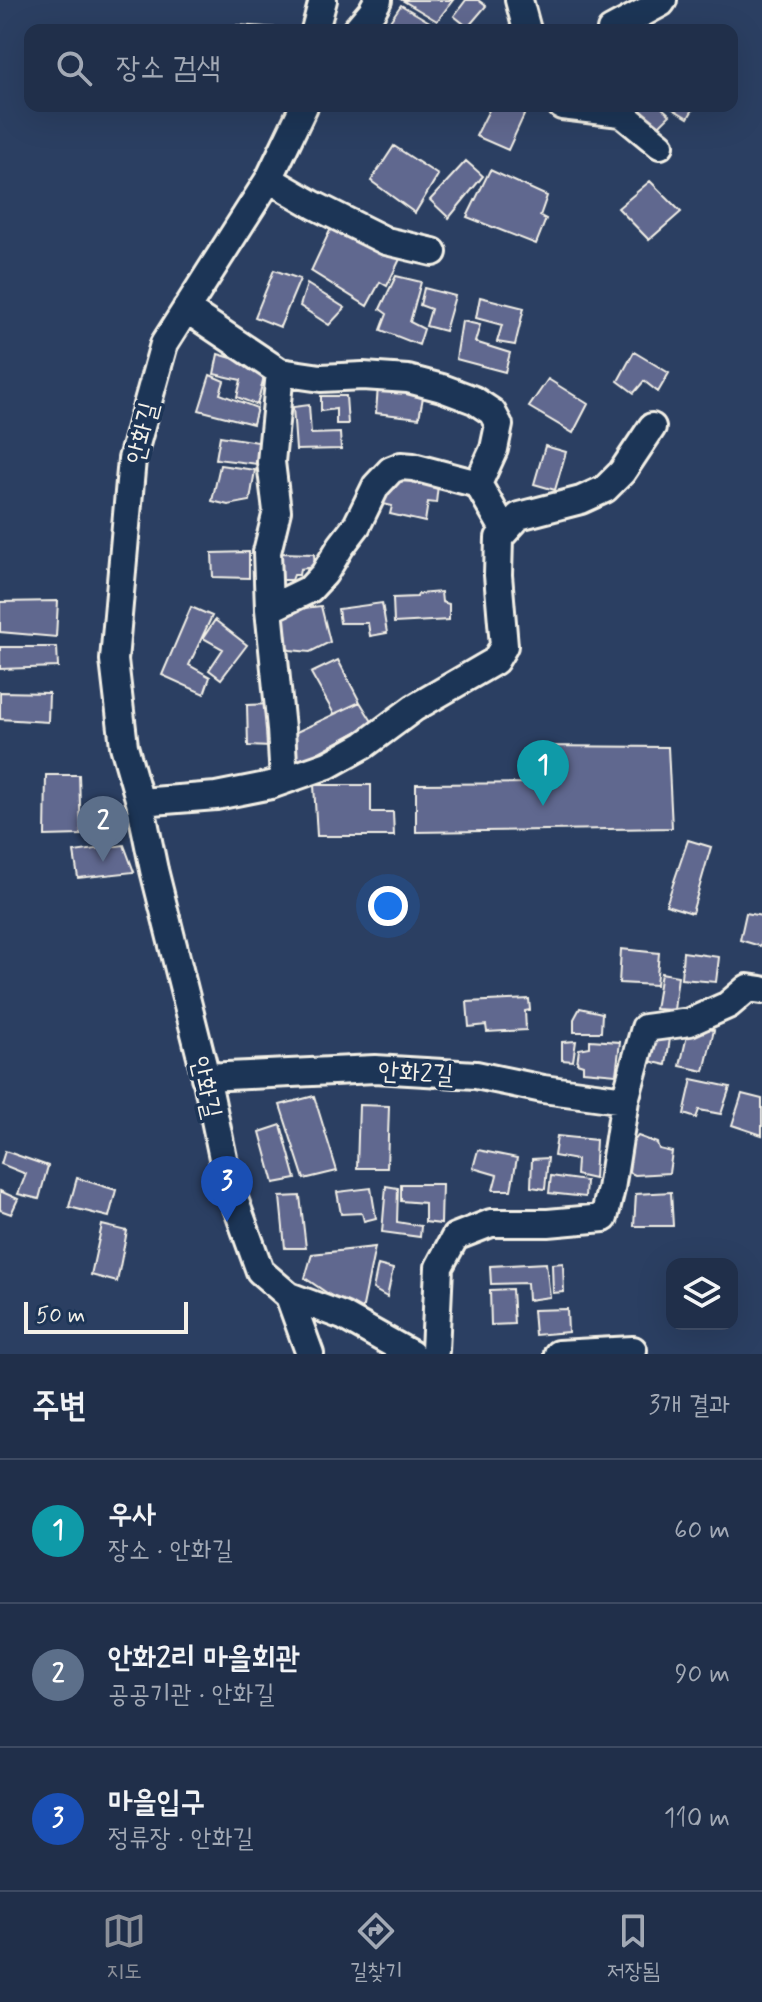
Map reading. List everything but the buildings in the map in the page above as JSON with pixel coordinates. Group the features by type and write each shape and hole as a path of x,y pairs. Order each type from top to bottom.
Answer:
{"street":[{"path":"317,24 323,0"},
{"path":"361,24 378,0"},
{"path":"519,0 525,24"},
{"path":"621,24 663,0"},
{"name":"안화길","path":"301,112 269,179 164,344 132,459 114,660 124,746 140,802 228,1182 260,1271 289,1296 310,1354"},
{"path":"613,112 621,113 660,145"},
{"path":"269,179 386,241 433,252"},
{"path":"186,309 280,372 321,378 363,376 408,379 474,400 492,412 499,425 494,449 478,484"},
{"path":"280,372 271,462 277,511 267,552 284,780"},
{"path":"140,802 216,796 271,785 328,765 364,745 414,708 495,661 504,646 498,575 499,538 519,516 581,500 605,489 622,472 652,427"},
{"path":"269,609 310,589 324,574 357,525 376,486 391,470 401,466 478,484 505,531"},
{"path":"433,1354 439,1267 455,1237 491,1223 548,1223 604,1218 625,1100 645,1028 690,1022 728,1005 748,988 762,990"},
{"name":"안화2길","path":"205,1077 375,1069 476,1075 543,1089 625,1100"},
{"path":"289,1296 343,1316 411,1354"},
{"path":"558,1354 633,1350"}],"place":[{"name":"우사","path":"543,806"},
{"name":"안화2리 마을회관","path":"103,862"},
{"name":"마을입구","path":"227,1222"}]}
